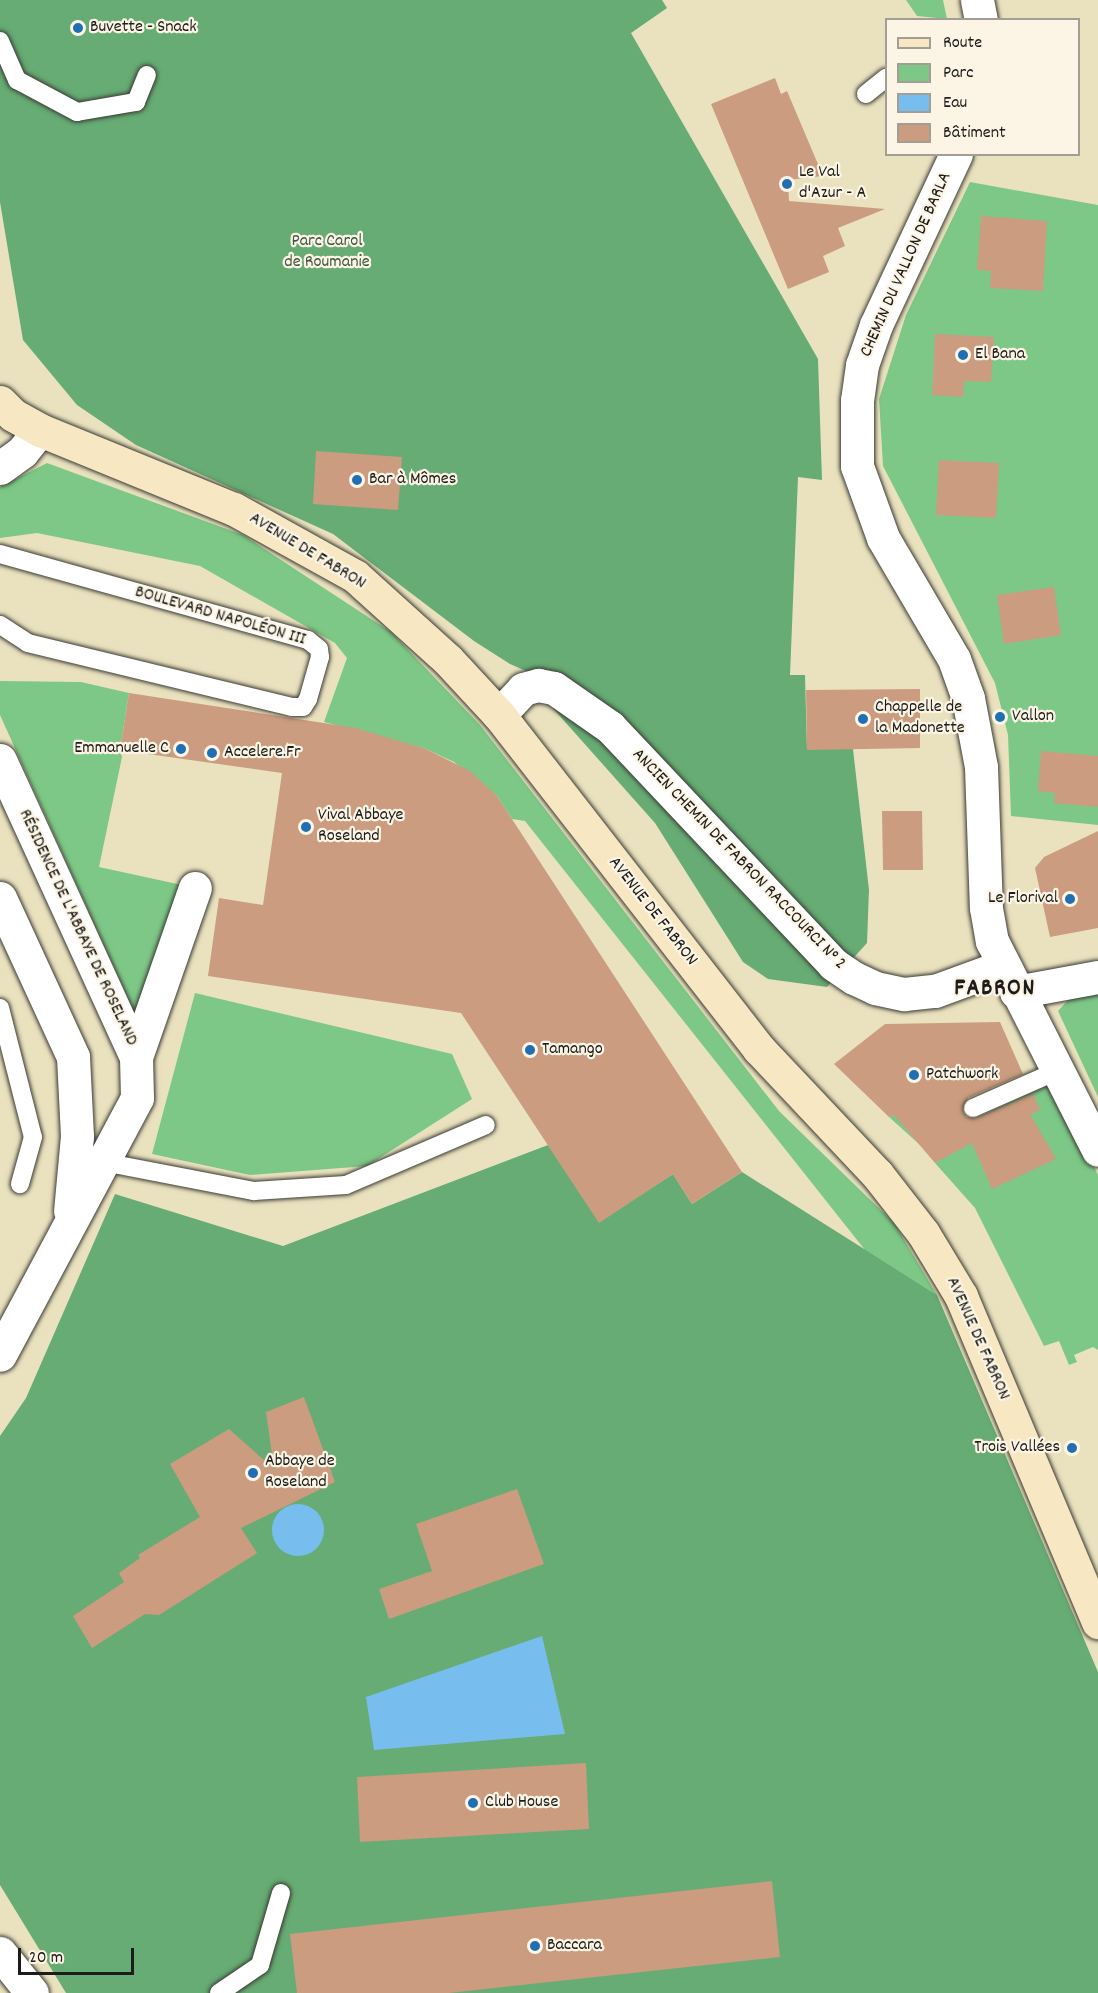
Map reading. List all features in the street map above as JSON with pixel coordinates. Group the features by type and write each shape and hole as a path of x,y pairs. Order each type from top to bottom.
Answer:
{"street":[{"path":"977,0 981,18"},
{"name":"CHEMIN DU VALLON DE BARLA","path":"955,156 876,325 862,365 856,400 857,466 883,538 954,659 968,698 981,766 986,908 992,941 1009,979 1098,1150"},
{"name":"AVENUE DE FABRON","path":"0,402 13,415 40,429 234,509 355,576 448,660 499,715 759,1049 877,1174 923,1233 961,1296 1098,1622"},
{"path":"0,468 22,452 40,429"},
{"name":"ANCIEN CHEMIN DE FABRON RACCOURCI N° 2","path":"499,715 523,689 538,685 554,688 610,727 833,964 875,988 904,993 934,991 1009,979 1098,977"},
{"name":"RÉSIDENCE DE L'ABBAYE DE ROSELAND","path":"0,760 135,1057 137,1098 0,1355"},
{"path":"135,1057 195,888"},
{"name":"RÉSIDENCE DE L'ABBAYE DE ROSELAND","path":"0,898 73,1057 77,1136 68,1228"},
{"path":"0,1953 32,1993"}],"lane":[{"path":"0,41 17,80 77,112 136,102 147,75"},
{"path":"866,94 885,79"},
{"name":"BOULEVARD NAPOLÉON III","path":"0,554 308,640 320,650 320,657 308,699 303,707 292,707 28,643 0,625"},
{"path":"0,1008 33,1137 20,1184"},
{"path":"973,1108 1057,1071"},
{"path":"103,1162 254,1191 346,1185 486,1125"},
{"path":"219,1993 260,1965 280,1893"}],"green space":[{"name":"Parc Carol de Roumanie","path":"0,0 662,0 667,8 631,33 818,359 822,480 798,477 790,675 805,675 807,749 853,749 869,890 867,943 827,987 768,979 743,962 655,823 542,696 540,677 510,664 474,641 333,534 136,445 77,405 23,340 0,202"},
{"path":"906,0 943,0 947,18 917,16"},
{"path":"970,182 1098,205 1098,825 1011,816 1008,735 995,683 883,466 879,399 906,315"},
{"path":"47,463 243,535 391,632 480,725 779,1111 894,1223 937,1295 865,1250 525,821 512,819 497,796 454,762 426,749 324,722 347,658 335,643 200,566 37,533 0,538 0,487"},
{"path":"0,681 81,682 129,693 120,750 122,757 99,867 182,885 135,1014 0,715"},
{"path":"195,993 452,1054 472,1099 367,1166 250,1175 152,1154"},
{"path":"1098,993 1098,1097 1058,1011 1070,998"},
{"path":"1055,1082 1098,1175 1098,1350 1093,1347 1074,1355 1077,1362 1069,1365 1059,1341 1044,1346 975,1208 935,1163 948,1155 919,1144 889,1117 943,1093 956,1127"},
{"path":"548,1145 599,1222 673,1174 692,1204 742,1172 937,1295 1098,1672 1098,1993 66,1993 0,1885 0,1436 26,1398 115,1194 283,1246"}],"water":[{"path":"293,1504 303,1504 317,1511 324,1530 317,1549 303,1556 293,1556 283,1552 276,1545 272,1535 272,1525 276,1515 283,1508"},
{"path":"542,1636 565,1734 374,1750 366,1697"}],"building":[{"name":"Le Val d'Azur - A","path":"775,78 781,94 787,91 823,176 788,180 789,201 885,209 838,228 845,246 823,256 829,272 788,289 711,104"},
{"path":"981,216 1047,221 1043,291 990,288 991,271 977,270"},
{"name":"El Bana","path":"935,334 994,337 991,382 964,381 963,397 932,395"},
{"name":"Bar à Mômes","path":"316,451 402,457 398,510 313,504"},
{"path":"939,460 999,463 996,518 936,515"},
{"path":"1054,587 1061,635 1004,644 997,595"},
{"name":"Chappelle de la Madonette","path":"920,689 920,748 807,750 806,690"},
{"path":"129,693 356,728 426,749 470,771 497,796 742,1172 692,1204 673,1174 599,1223 461,1013 208,976 219,898 263,905 282,773 120,750"},
{"path":"1041,751 1098,756 1098,807 1054,803 1055,793 1038,791"},
{"path":"882,811 922,811 923,870 883,870"},
{"name":"Le Florival","path":"1098,831 1098,928 1050,937 1035,868 1044,857"},
{"path":"1000,1022 1023,1074 968,1098 963,1112 967,1117 977,1118 1033,1094 1040,1110 1030,1114 1056,1159 992,1189 972,1143 935,1163 894,1115 889,1117 834,1064 885,1024"},
{"path":"304,1397 335,1482 241,1528 257,1553 159,1615 145,1614 92,1648 73,1616 124,1582 119,1573 140,1558 138,1555 200,1517 170,1464 229,1429 274,1469 266,1412"},
{"path":"517,1489 544,1564 389,1619 379,1589 432,1571 416,1524"},
{"name":"Club House","path":"586,1763 589,1829 360,1842 357,1777"},
{"name":"Baccara","path":"772,1881 780,1957 449,1993 297,1993 290,1934"}],"place":[{"name":"Buvette - Snack","path":"78,28"},
{"name":"Le Val d'Azur - A","path":"787,184"},
{"name":"El Bana","path":"963,355"},
{"name":"Bar à Mômes","path":"357,480"},
{"name":"Vallon","path":"1000,717"},
{"name":"Chappelle de la Madonette","path":"863,719"},
{"name":"Emmanuelle C","path":"181,749"},
{"name":"Accelere.Fr","path":"212,753"},
{"name":"Vival Abbaye Roseland","path":"306,827"},
{"name":"Le Florival","path":"1070,899"},
{"name":"Tamango","path":"530,1050"},
{"name":"Patchwork","path":"914,1075"},
{"name":"Trois Vallées","path":"1072,1448"},
{"name":"Abbaye de Roseland","path":"253,1473"},
{"name":"Club House","path":"473,1803"},
{"name":"Baccara","path":"535,1946"}],"district":[{"name":"FABRON","path":"995,990"}]}
